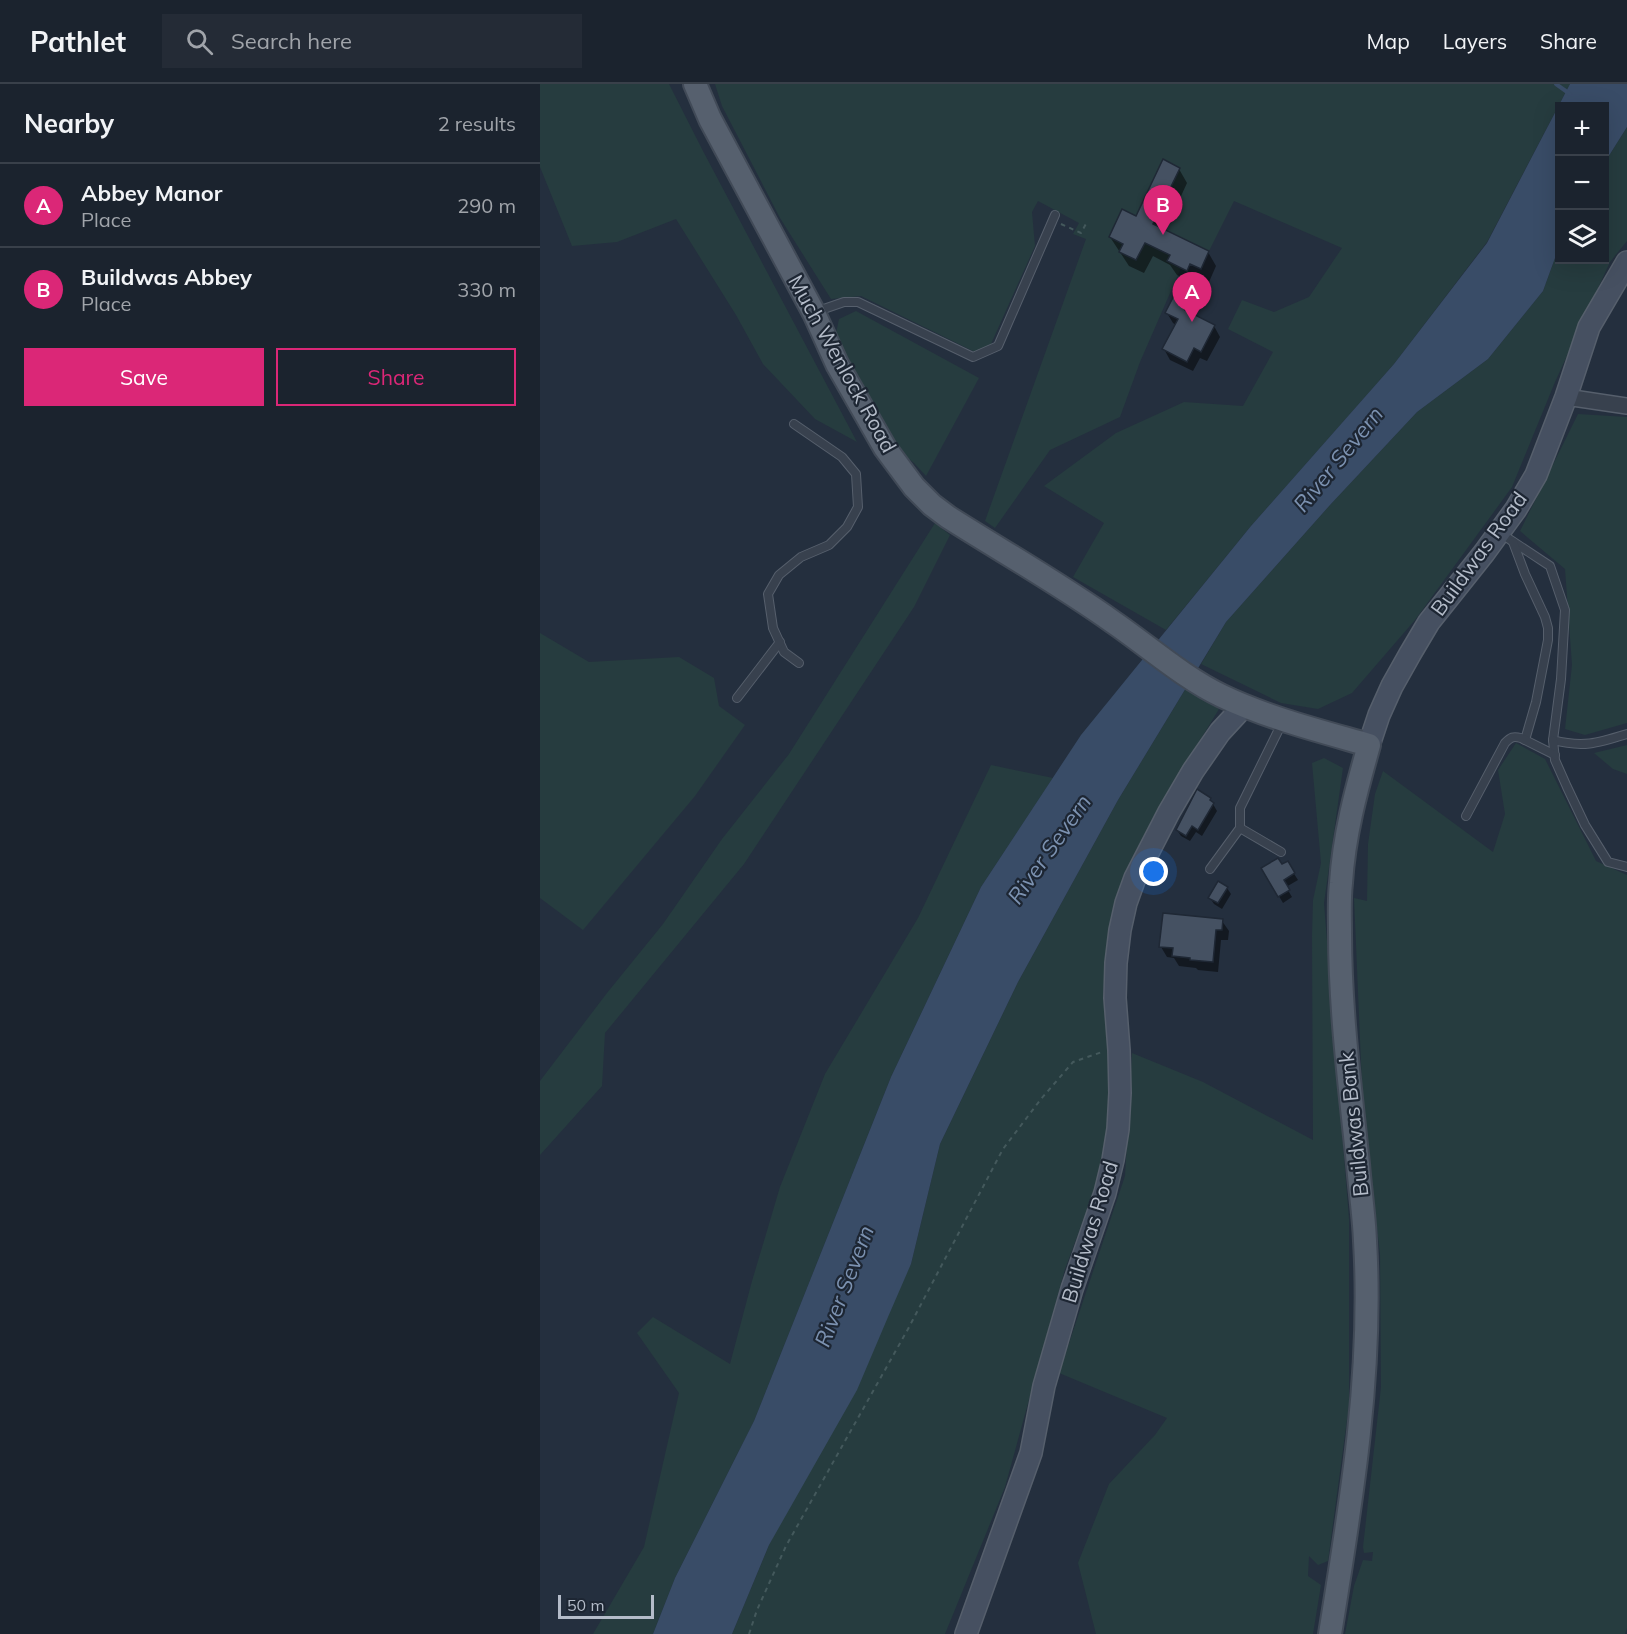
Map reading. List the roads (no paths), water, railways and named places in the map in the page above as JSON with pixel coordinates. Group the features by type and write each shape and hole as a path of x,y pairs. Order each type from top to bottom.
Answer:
{"main road":[{"name":"Much Wenlock Road","path":"695,84 710,119 814,312 837,364 885,448 914,487 948,517 1112,620 1171,664 1220,696 1244,706"},
{"path":"1244,706 1369,745"},
{"name":"Buildwas Bank","path":"1330,1634 1348,1527 1367,1339 1365,1240 1346,1057 1340,969 1340,885 1349,818 1369,745"}],"street":[{"name":"Buildwas Road","path":"1369,745 1392,686 1436,613 1506,537 1516,509 1536,475 1566,397 1589,327 1627,262"},
{"path":"1566,397 1627,406"},
{"name":"Buildwas Road","path":"966,1634 1030,1453 1044,1386 1072,1289 1105,1193 1113,1160 1118,1130 1120,1093 1115,998 1116,963 1124,912 1135,878 1168,812 1220,732 1244,706"}],"lane":[{"path":"814,312 843,302 858,302 973,357 998,346 1057,219"},
{"path":"794,424 842,457 856,474 858,507 847,527 829,545 801,556 779,574 768,594 773,628 784,652 799,663"},
{"path":"1506,537 1550,566 1565,610 1562,680 1553,740 1555,760 1585,825 1608,862 1627,867"},
{"path":"1506,537 1545,617 1548,628 1548,640 1536,702 1525,740"},
{"path":"737,698 780,642"},
{"path":"1210,869 1240,828 1240,808 1283,719"},
{"path":"1553,740 1567,744 1593,744 1627,734"},
{"path":"1466,816 1510,737 1515,736 1525,740 1555,755"},
{"path":"1240,828 1281,852"}],"water":[{"path":"1570,84 1627,84 1627,127 1609,156 1609,102 1561,102"},
{"name":"River Severn","path":"1555,113 1555,258 1543,291 1488,359 1417,412 1226,622 1118,800 1018,982 940,1144 911,1264 857,1390 769,1545 732,1634 653,1634 675,1578 754,1421 891,1077 981,887 1081,735 1251,526 1394,364 1487,243"}],"waterway":[{"path":"1556,84 1570,94"}],"place":[{"name":"Buildwas Abbey","path":"1163,235"},
{"name":"Abbey Manor","path":"1192,322"}]}
